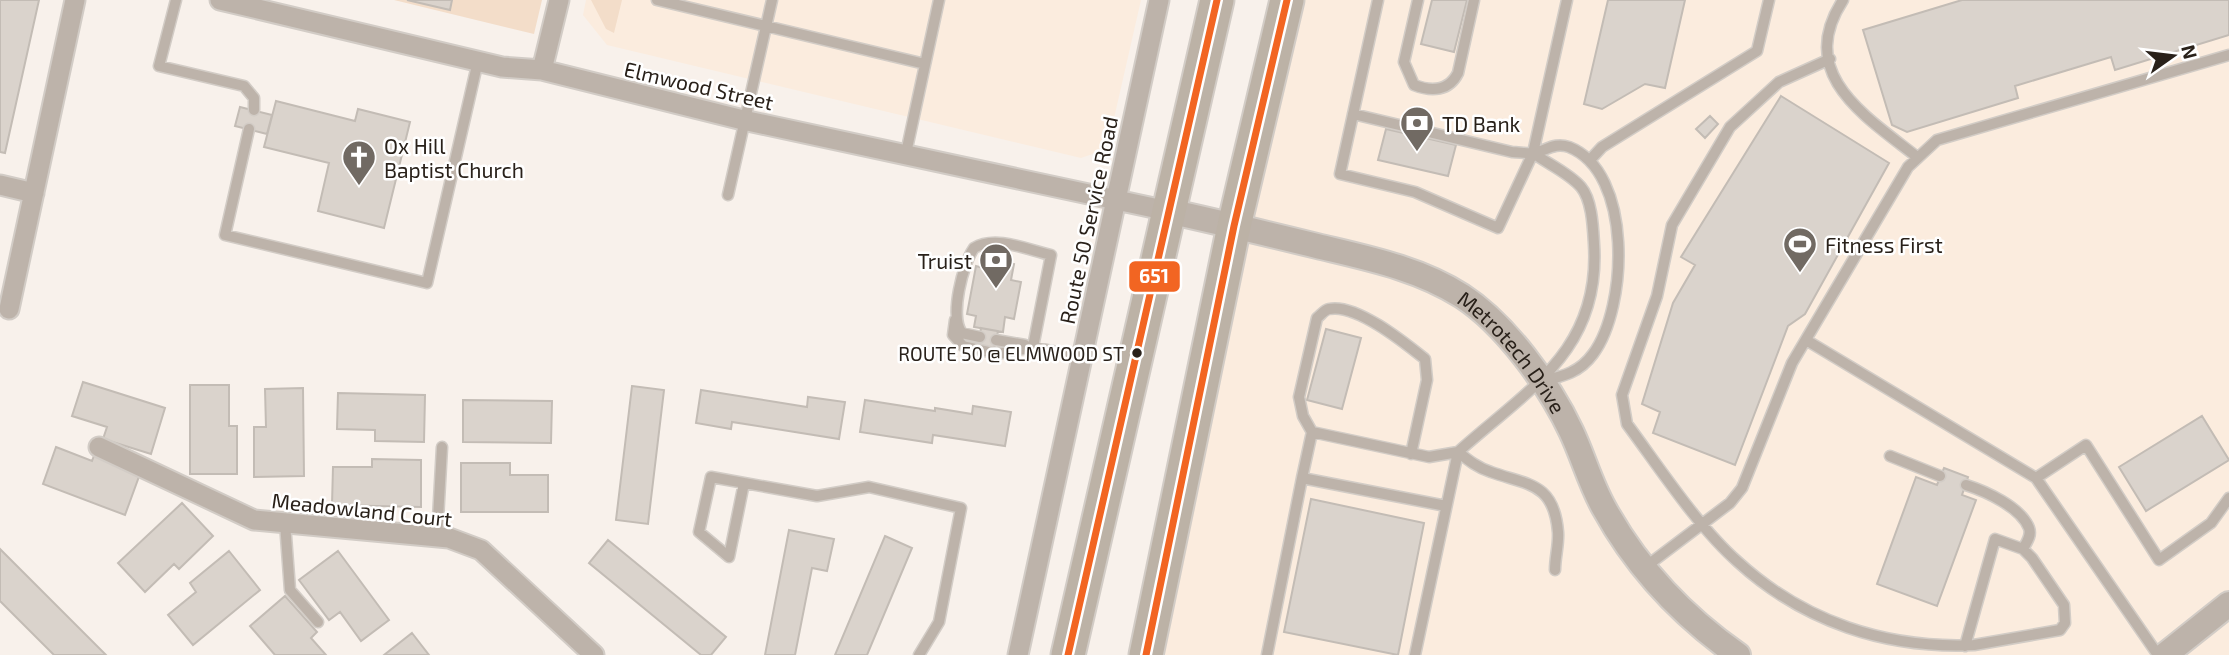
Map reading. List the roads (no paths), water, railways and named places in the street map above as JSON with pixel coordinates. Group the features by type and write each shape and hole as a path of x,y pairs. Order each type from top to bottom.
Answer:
{"highway":[{"path":"1068,655 1217,0"},
{"path":"1146,655 1234,226 1287,0"}],"street":[{"path":"9,309 75,0"},
{"name":"Elmwood Street","path":"220,0 502,67 542,70 743,120 1117,197 1168,211"},
{"path":"542,70 559,0"},
{"name":"Route 50 Service Road","path":"1018,655 1159,0"},
{"path":"0,185 34,193"},
{"name":"Metrotech Drive","path":"1168,211 1382,262 1438,283 1463,297 1489,319 1543,381 1571,432 1602,505 1644,568 1674,603 1738,655"},
{"name":"Meadowland Court","path":"99,447 254,520 437,537 481,550 594,655"},
{"path":"2165,655 2229,604"}],"lane":[{"path":"176,0 159,66 244,86 254,98 254,110"},
{"path":"657,0 925,64"},
{"path":"728,194 772,0"},
{"path":"906,153 939,0"},
{"path":"1378,0 1340,174 1415,192 1498,228 1533,153 1567,0"},
{"path":"1418,0 1405,62 1414,85 1439,89 1453,83 1458,72 1474,0"},
{"path":"1590,160 1602,147 1758,51 1769,0"},
{"path":"1843,0 1828,26 1826,45 1835,80 1853,106 1917,156"},
{"path":"1644,568 1730,503 1742,488 1792,363 1917,156 1937,140 2229,55"},
{"path":"1830,59 1779,82 1730,127 1672,225 1657,296 1622,395 1627,424 1736,561 1779,596 1854,632 1915,645 1965,646 2060,630 2066,623 2064,605 2023,549 1995,538 1965,646"},
{"path":"249,129 225,235 427,283 478,61"},
{"path":"1353,114 1512,152 1533,153 1556,144 1569,147 1590,160 1606,181 1612,197 1616,242 1614,301 1601,342 1592,356 1572,374 1543,381"},
{"path":"1312,432 1429,457 1458,453 1543,381 1576,333 1592,298 1594,251 1592,221 1583,189 1533,153"},
{"path":"987,242 1051,255 1033,346 998,354 963,346 953,335 963,272 974,248 987,242"},
{"path":"1267,655 1312,432 1303,416 1299,397 1317,318 1324,311 1337,309 1364,317 1425,359 1427,380 1411,454"},
{"path":"956,316 962,333 980,337"},
{"path":"996,340 1082,356"},
{"path":"1806,340 2036,478 2158,655"},
{"path":"2036,478 2086,444 2159,560 2211,523 2229,498"},
{"path":"437,537 442,447"},
{"path":"1415,655 1458,453"},
{"path":"1458,453 1478,467 1523,480 1543,491 1550,502 1558,529 1555,570"},
{"path":"1890,456 1940,476"},
{"path":"744,483 729,557 699,532 710,477 744,483 817,496 869,487 961,508 939,622 919,655"},
{"path":"1301,478 1446,506"},
{"path":"1966,485 1981,489 2014,510 2029,528 2029,538 2023,549"},
{"path":"285,523 290,590 318,622"}],"place":[{"name":"TD Bank","path":"1417,153"},
{"name":"Ox Hill Baptist Church","path":"359,187"},
{"name":"Fitness First","path":"1800,274"},
{"name":"Truist","path":"996,290"},
{"name":"ROUTE 50 @ ELMWOOD ST","path":"1137,353"}]}
